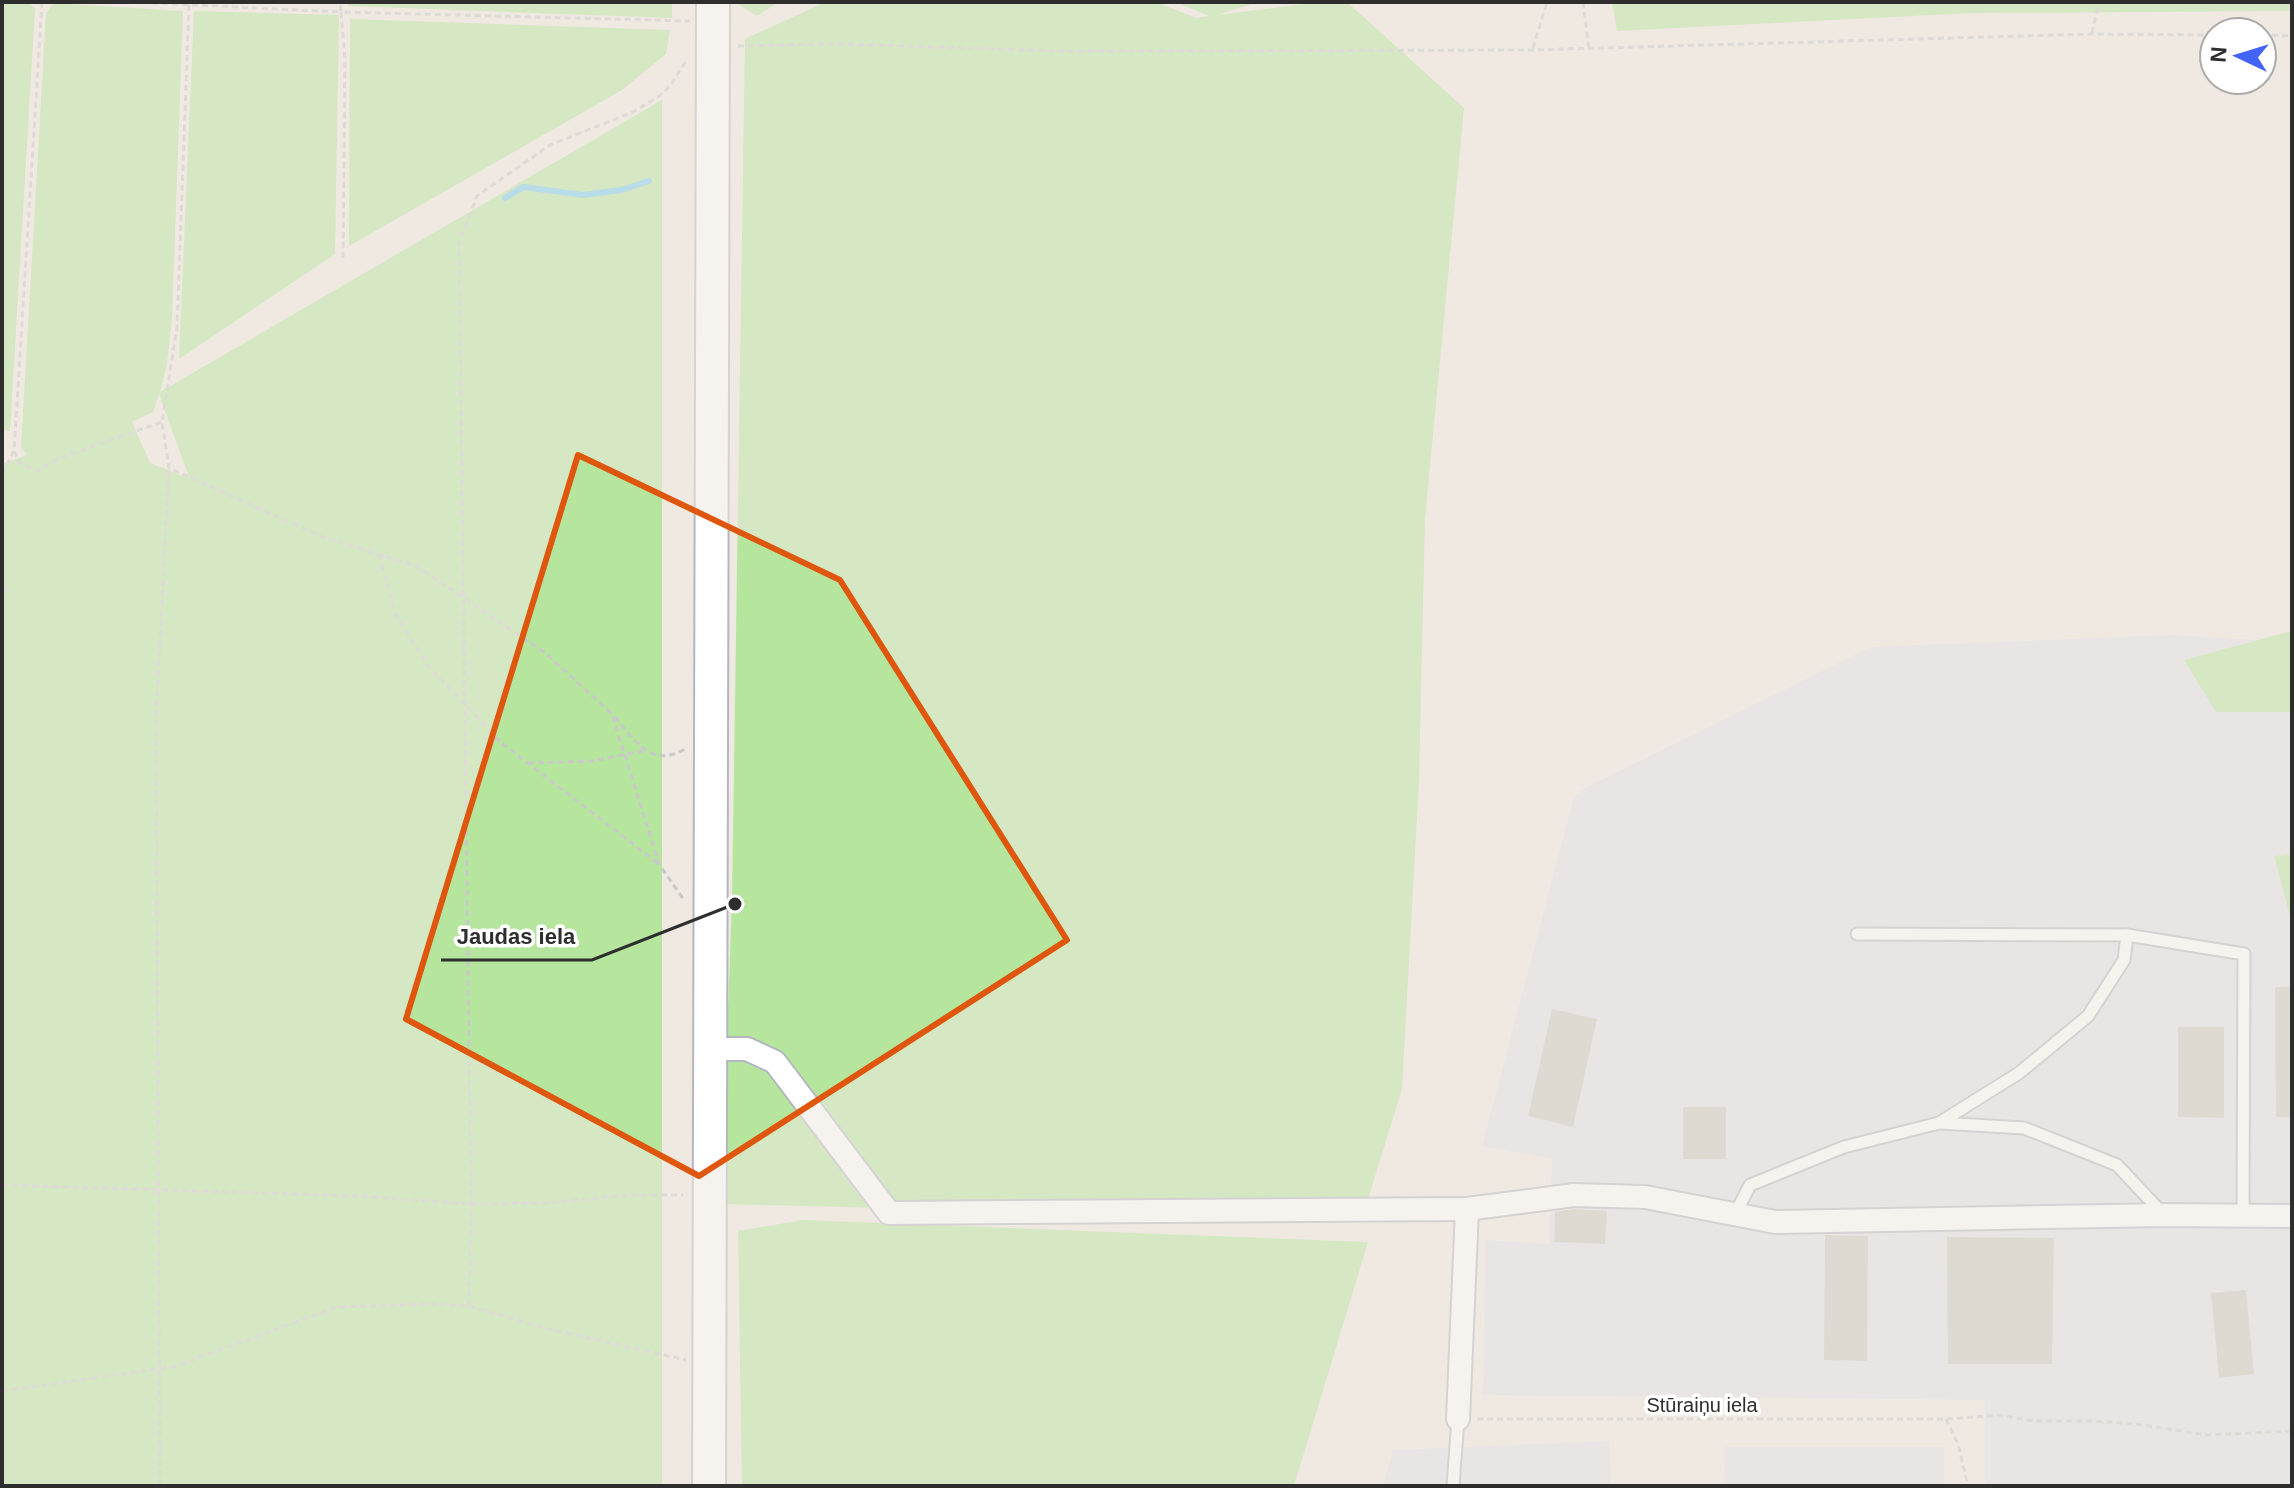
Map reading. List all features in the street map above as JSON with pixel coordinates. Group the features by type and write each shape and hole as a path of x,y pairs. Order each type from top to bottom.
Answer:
{"main road":[{"path":"709,1486 713,24"}],"street":[{"path":"711,1049 747,1049 775,1062 889,1213 1467,1209 1574,1195 1645,1197 1775,1222 2163,1215 2292,1216"},
{"path":"1458,1419 1467,1209"}],"lane":[{"path":"1857,934 2127,935 2244,954 2243,1216"},
{"path":"1939,1123 2019,1073 2088,1016 2124,960 2127,935"},
{"path":"1735,1214 1750,1185 1844,1147 1939,1123 2024,1128 2117,1165 2163,1215"},
{"path":"1453,1486 1458,1419"}],"path":[{"path":"2,474 14,451 42,2"},
{"path":"132,2 713,24 838,44 1058,51 1533,50 2092,34 2198,35"},
{"path":"340,2 345,58 343,258"},
{"path":"1533,50 1547,2"},
{"path":"1583,2 1589,49"},
{"path":"2092,34 2099,2"},
{"path":"160,1486 156,718 169,468 162,422 177,327 189,5"},
{"path":"469,1306 471,1204 459,242 477,196 550,145 633,112 658,97 670,86 713,24"},
{"path":"14,451 20,463 36,471 60,458 162,422"},
{"path":"169,468 320,536 416,566 544,652 612,714 645,751 659,756 678,753 711,734"},
{"path":"379,554 395,613 428,666 499,741 659,864"},
{"path":"2,589 11,593"},
{"path":"612,714 659,864 691,910 711,921"},
{"path":"528,763 592,761 645,751"},
{"path":"2,1185 359,1196 471,1204 710,1194"},
{"path":"2,1391 160,1370 233,1347 337,1307 469,1306 681,1360 710,1362"},
{"name":"Stūraiņu iela","path":"1458,1419 1946,1419 1999,1415 2034,1421 2136,1424 2207,1435 2292,1431"},
{"path":"1946,1419 1958,1444 1968,1486"}],"highlighted area":[{"path":"578,455 840,580 1067,940 699,1176 406,1019"}],"shaded area":[{"path":"2170,635 2292,642 2292,1486 1985,1486 1985,1400 1483,1395 1486,1240 1549,1244 1552,1159 1482,1146 1574,797 1583,789 1871,647"},
{"path":"1609,1441 1611,1486 1383,1486 1393,1450"},
{"path":"1725,1447 1944,1447 1944,1486 1724,1486"}],"green space":[{"path":"2,2 27,2 35,8 10,431 2,430"},
{"path":"348,2 672,2 672,18 348,6"},
{"path":"735,2 779,2 757,16"},
{"path":"826,2 1156,2 1196,18 1209,16 1176,2 1258,2 1217,15 1322,2 1347,2 1464,108 1425,519 1419,780 1402,1089 1364,1212 1052,1212 721,1204 732,901 745,39"},
{"path":"1612,2 2292,2 2292,11 1972,13 1617,31"},
{"path":"53,3 183,11 172,318 167,364 160,392 662,100 662,1486 2,1486 2,464 27,455 21,448 46,14","holes":["159,394 189,477 150,463 132,422 153,412"]},
{"path":"194,11 339,15 335,254 179,359"},
{"path":"350,19 670,30 666,54 622,90 349,246"},
{"path":"2292,631 2292,712 2216,712 2184,660"},
{"path":"2292,854 2292,923 2274,856"},
{"path":"803,1220 1368,1242 1294,1486 742,1486 738,1231"}],"building":[{"path":"2275,987 2292,987 2292,1117 2276,1117"},
{"path":"1552,1009 1597,1019 1573,1127 1528,1116"},
{"path":"2178,1027 2224,1027 2224,1118 2178,1117"},
{"path":"1683,1107 1726,1107 1726,1159 1683,1159"},
{"path":"1574,1209 1607,1211 1605,1244 1554,1242 1555,1212"},
{"path":"1825,1235 1868,1236 1867,1361 1824,1360"},
{"path":"1947,1237 2054,1238 2052,1364 1948,1364"},
{"path":"2246,1290 2254,1374 2219,1378 2211,1293"}],"waterway":[{"path":"505,198 523,187 583,195 621,190 649,181"}],"place":[{"name":"Jaudas iela","path":"735,904"}]}
